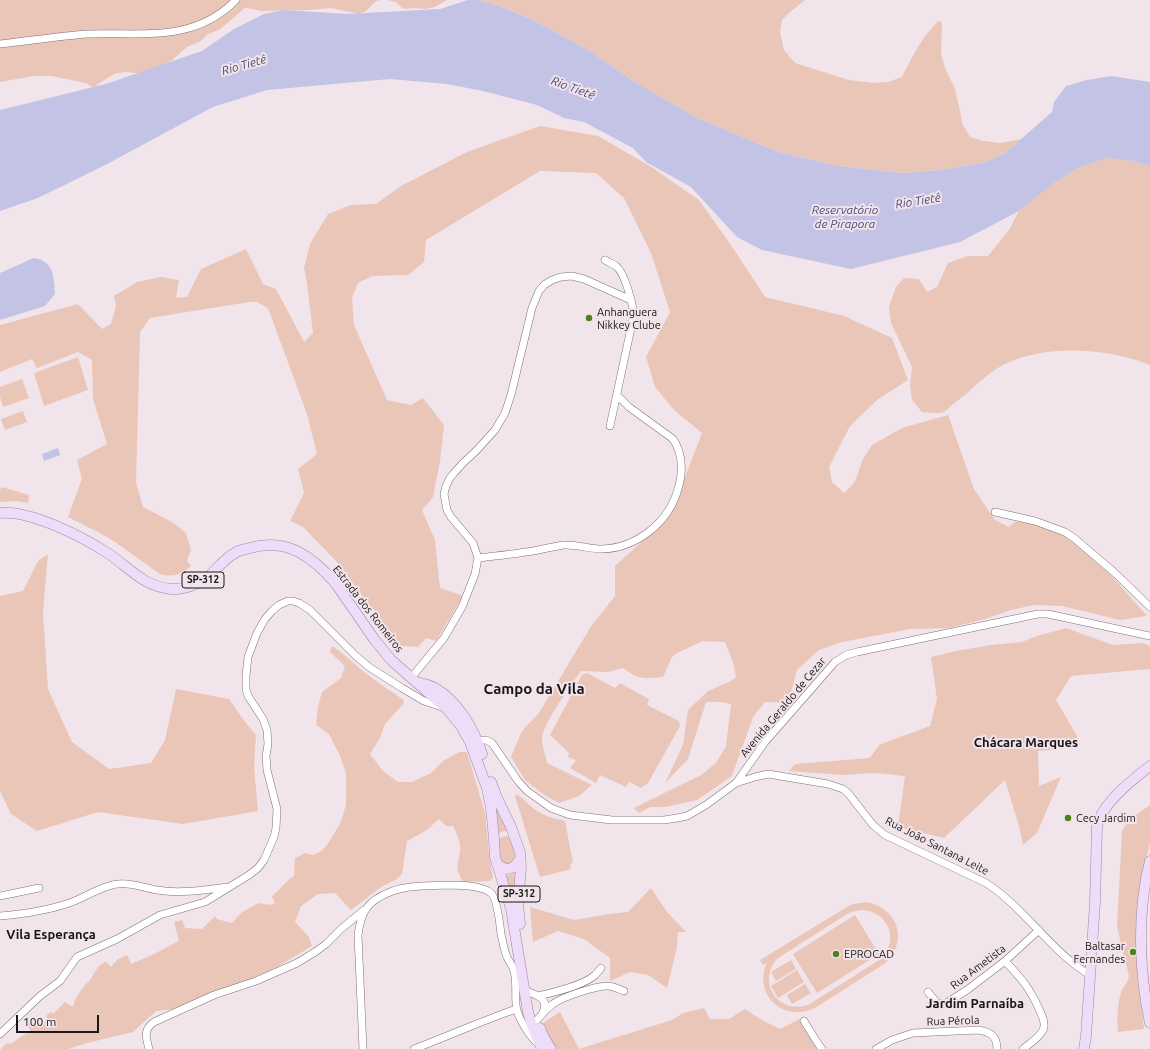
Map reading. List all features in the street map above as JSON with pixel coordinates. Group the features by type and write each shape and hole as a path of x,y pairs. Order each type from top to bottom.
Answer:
{"main road":[{"name":"Estrada dos Romeiros","path":"0,513 12,512 36,518 72,533 109,554 140,578 162,588 174,589 193,585 207,578 235,552 256,546 286,546 320,566 330,576 380,647 391,660 447,709 476,747 520,852 521,866 518,904 519,919 534,994 540,1016 545,1048"},
{"name":"Estrada dos Romeiros","path":"413,680 434,688 444,694 461,712 468,723 487,788 491,808 495,857 511,909 516,966 532,1026 545,1048"},
{"path":"1084,1049 1095,902 1096,834 1098,821 1105,807 1112,799 1150,766"},
{"path":"494,839 506,833 514,835"},
{"path":"497,864 505,869 510,869 520,859"},
{"path":"1150,861 1141,913 1141,939 1142,969 1150,1023"}],"street":[{"path":"0,44 88,34 150,34 182,30 206,22 228,8 236,0"},
{"path":"605,260 620,270 631,300 634,314 610,426"},
{"path":"413,680 444,638 462,607 475,574 478,558 473,543 447,510 444,494 446,486 454,473 495,430 505,414 530,315 539,291 544,285 552,280 572,276 584,279 631,300"},
{"path":"478,558 562,546 582,546 598,549 616,547 630,543 644,535 667,513 676,497 681,479 680,453 677,445 673,439 629,407 617,394"},
{"path":"995,512 1035,521 1070,535 1115,573 1150,607"},
{"path":"0,1034 40,996 60,981 77,957 117,939 160,915 205,902 253,872 264,860 274,837 277,823 276,809 267,770 266,756 268,744 266,724 248,696 246,690 246,668 248,657 257,633 272,611 283,602 292,601 299,603 310,610 356,656 369,667 402,688 424,701 461,712"},
{"name":"Avenida Geraldo de Cezar","path":"476,747 483,740 489,741 496,748 518,782 527,791 551,808 570,815 612,820 677,818 687,816 706,805 736,783 765,742 835,662 846,655 1038,614 1048,614 1150,636"},
{"name":"Rua João Santana Leite","path":"736,783 768,774 828,784 843,789 848,793 873,825 885,835 998,891 1015,905 1066,958 1090,976"},
{"path":"0,916 35,911 65,904 120,883 139,885 156,890 173,891 230,887"},
{"path":"149,1049 146,1034 147,1028 154,1022 214,995 256,981 297,963 326,944 375,899 401,888 463,885 490,892 493,896 506,952 516,966 516,1009 530,1035 545,1048"},
{"path":"0,896 39,888"},
{"path":"363,1049 358,935 364,910"},
{"name":"Rua Ametista","path":"928,992 937,1003 943,1004 948,1002 967,990 1005,960 1039,930"},
{"path":"1005,960 1029,988 1044,1021 1042,1031 1023,1049"},
{"path":"534,994 561,990 585,981 596,975 601,968"},
{"path":"540,1016 554,1003 579,993 603,986 610,986 624,991"},
{"path":"414,1049 516,1009"},
{"path":"804,1021 822,1049"},
{"name":"Rua Pérola","path":"876,1049 892,1040 913,1033 978,1030 986,1031 992,1034 997,1043 997,1049"}],"shaded area":[{"path":"0,0 380,0 376,1 366,11 359,14 332,8 259,11 245,8 219,30 208,34 201,41 187,47 170,62 141,73 125,72 114,74 94,88 86,83 52,76 34,76 0,82"},
{"path":"388,0 447,0 435,7 425,9 404,9 396,2"},
{"path":"479,0 805,0 782,20 780,32 784,50 795,63 849,80 874,83 888,82 902,77 922,40 938,21 942,22 941,53 945,68 955,89 963,125 970,137 1000,143 1022,139 1004,154 983,163 941,170 902,173 838,166 778,152 697,118 635,82 588,50 537,22 507,9"},
{"path":"540,126 598,136 650,166 699,200 765,297 844,316 892,338 908,380 877,400 850,426 829,467 832,482 844,493 855,482 862,461 872,445 902,428 948,415 974,489 995,520 1009,527 1015,522 1027,521 1062,533 1110,574 1147,616 1120,620 1062,606 1034,605 949,628 910,629 842,642 819,650 797,670 788,703 765,702 753,717 732,776 697,800 665,807 650,807 639,813 634,808 701,775 716,763 726,746 731,704 722,702 706,702 688,759 665,783 683,745 688,710 708,691 729,682 736,677 733,662 725,642 703,641 677,653 672,657 663,677 642,678 623,668 608,672 581,671 552,714 543,732 542,742 547,763 592,785 579,796 559,803 543,794 525,780 511,757 522,731 539,713 590,628 615,596 615,566 661,524 675,503 702,433 674,410 655,387 646,357 670,312 651,253 624,198 596,173 540,171 426,240 424,262 408,275 372,276 358,283 352,298 354,325 387,400 411,405 423,398 444,425 440,461 433,497 422,510 435,540 440,588 463,596 436,641 426,638 418,647 401,646 336,561 303,527 290,521 304,493 298,469 317,454 307,414 268,308 257,302 150,318 140,332 136,483 143,507 172,522 186,533 191,550 187,561 191,566 177,574 169,576 160,574 115,542 68,517 82,479 77,460 107,444 93,399 92,360 78,352 37,368 32,359 0,372 0,325 78,304 102,329 111,324 116,306 114,296 137,282 161,277 179,280 176,298 187,297 201,269 246,249 263,284 276,289 304,342 313,333 304,268 310,244 328,214 351,205 376,204 401,186 467,152"},
{"path":"1105,158 1134,161 1150,166 1150,365 1113,354 1072,350 1031,355 1012,361 996,369 944,412 922,412 912,400 910,386 912,367 891,323 889,307 896,287 904,278 919,279 927,292 937,287 948,263 968,256 988,256 1009,230 1019,211 1053,184 1076,169"},
{"path":"78,357 88,390 44,406 34,373"},
{"path":"22,379 29,398 3,407 0,397 0,387"},
{"path":"23,411 27,422 5,430 1,419"},
{"path":"2,487 29,495 28,503 17,501 0,502 0,489"},
{"path":"48,554 43,612 48,689 72,742 109,769 151,763 165,740 176,689 229,699 256,735 254,767 258,811 183,824 98,812 37,831 11,814 0,791 0,596 23,591 38,561"},
{"path":"1066,628 1113,645 1143,643 1150,646 1150,669 1071,676 1056,700 1077,736 1077,747 1038,751 1039,786 1061,777 1037,833 1023,845 1019,826 1005,780 944,838 898,827 905,776 874,773 844,775 789,771 795,764 870,758 879,745 930,726 937,699 931,657 991,645 1022,642"},
{"path":"332,646 343,653 359,668 404,700 403,704 385,724 380,738 370,754 383,771 398,782 412,782 431,773 443,761 460,752 467,752 485,813 493,878 489,881 464,882 458,872 460,850 459,840 453,826 446,826 439,819 427,830 407,841 402,874 397,879 381,887 351,910 335,893 318,894 301,906 295,922 309,937 312,946 277,967 239,984 173,1009 156,1011 133,1032 68,1049 1,1049 7,1043 11,1044 25,1034 31,1032 27,1025 32,1023 43,1025 48,1019 46,1016 51,1012 53,1014 65,1002 73,1007 75,1000 83,987 90,980 98,967 106,961 111,967 117,960 127,955 131,964 179,941 174,922 182,920 185,928 202,929 215,916 217,919 232,923 241,913 258,903 270,905 275,903 272,896 294,876 295,858 305,853 313,855 320,852 327,845 340,824 346,805 346,773 340,756 329,734 316,725 318,706 322,692 341,678 345,666 330,652"},
{"path":"587,673 615,688 620,683 649,699 647,705 679,721 680,726 648,783 641,788 629,782 626,787 600,775 596,783 570,768 576,760 568,757 569,753 550,735 582,675"},
{"path":"516,794 540,813 565,821 573,863 570,864 571,869 540,877 515,796"},
{"path":"495,805 509,832 504,831 496,835"},
{"path":"1150,805 1150,843 1140,884 1140,991 1144,1029 1118,1032 1117,1018 1119,1002 1122,990 1129,976 1117,927 1122,831 1130,817 1136,815"},
{"path":"507,836 514,846 515,857 513,865 499,862 498,841 500,838"},
{"path":"516,872 514,903 503,876 515,874"},
{"path":"651,888 667,912 686,932 678,932 677,947 667,988 648,975 630,972 610,981 610,958 584,939 558,931 533,942 530,907 574,920 628,912"},
{"path":"867,902 878,906 887,912 893,919 897,927 898,937 892,955 884,964 815,1008 804,1012 797,1012 785,1010 778,1006 767,995 763,979 767,963 763,965 760,960 853,904","holes":["861,910 878,915 884,921 888,927 890,935 890,943 887,951 881,959 808,1005 797,1007 787,1005 779,1001 773,994 769,976 772,967 778,958 847,914"]},
{"name":"EPROCAD","path":"855,915 879,954 817,993 793,954"},
{"path":"791,960 796,969 776,981 771,972"},
{"path":"797,970 804,982 778,998 771,986"},
{"path":"805,984 811,993 792,1004 787,995"},
{"path":"704,1008 710,1019 729,1019 745,1009 760,1019 780,1029 800,1019 818,1049 579,1049 672,1020 683,1013"},
{"path":"560,1012 579,1049 556,1049 543,1023"}],"water":[{"name":"Reservatório de Pirapora","path":"468,0 479,0 507,9 537,22 588,50 635,82 697,118 778,152 838,166 902,173 941,170 983,163 1004,154 1052,112 1054,102 1066,86 1087,80 1111,76 1150,82 1150,166 1134,161 1106,158 1076,169 1053,184 1019,211 960,242 851,269 762,250 737,237 691,187 646,162 633,148 584,122 564,118 537,105 483,91 447,84 390,79 267,90 213,107 109,163 38,198 0,211 0,110 106,84 202,51 234,29 264,14 284,10 347,14 440,9"},
{"path":"34,258 42,260 50,267 54,280 55,294 45,306 0,320 0,273"},
{"path":"58,448 60,455 44,461 42,454"}],"place":[{"name":"Anhanguera Nikkey Clube","path":"589,318"},
{"name":"Cecy Jardim","path":"1068,818"},
{"name":"Baltasar Fernandes","path":"1133,952"},
{"name":"EPROCAD","path":"836,954"}],"district":[{"name":"Campo da Vila","path":"534,689"},
{"name":"Chácara Marques","path":"1026,743"},
{"name":"Vila Esperança","path":"51,935"},
{"name":"Jardim Parnaíba","path":"975,1004"}],"water label":[{"name":"Rio Tietê","path":"244,65"},
{"name":"Rio Tietê","path":"573,88"},
{"name":"Rio Tietê","path":"918,201"}]}
